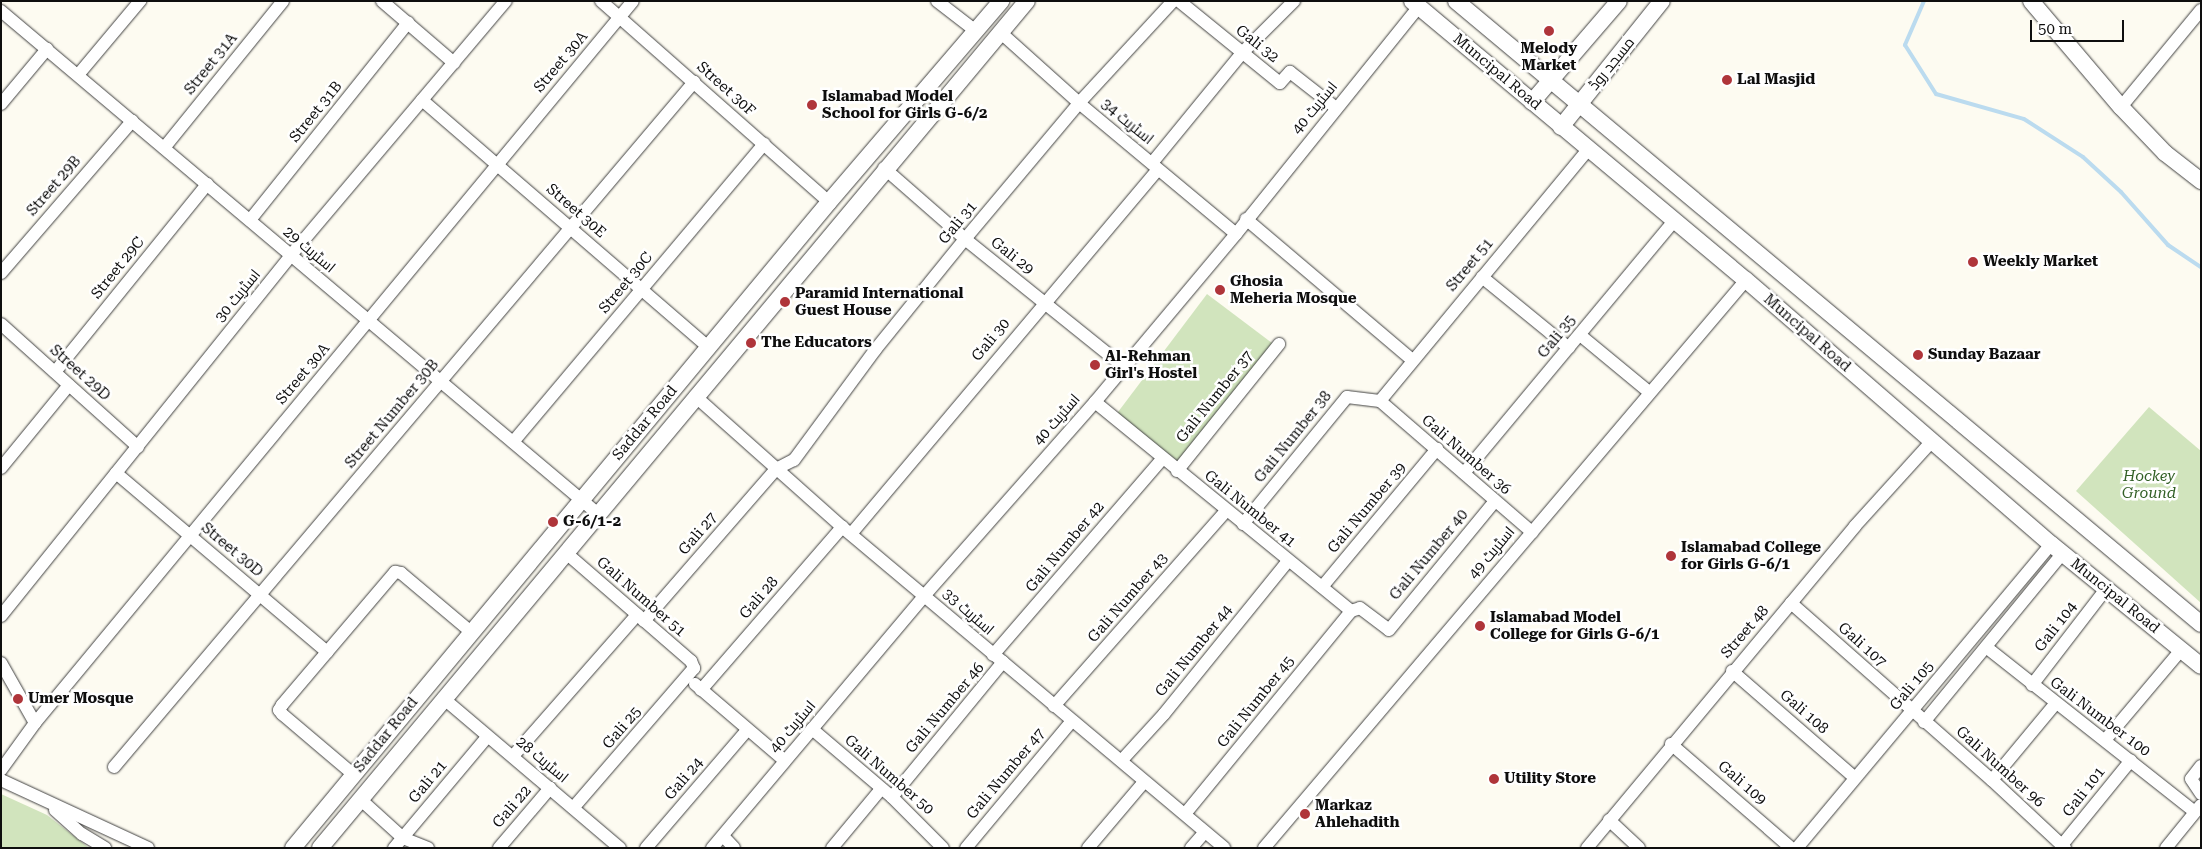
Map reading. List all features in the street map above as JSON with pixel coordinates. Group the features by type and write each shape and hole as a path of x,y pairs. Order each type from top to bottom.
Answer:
{"street":[{"path":"78,75 140,1"},
{"name":"Street 31A","path":"164,148 282,1"},
{"path":"382,1 454,63"},
{"name":"اسٹریٹ 30","path":"1,616 291,255 506,1"},
{"name":"Street 30F","path":"601,1 829,202"},
{"name":"Street 30A","path":"1,770 35,724 633,1"},
{"path":"937,1 976,31"},
{"name":"Saddar Road","path":"293,848 829,202 1001,1"},
{"name":"Saddar Road","path":"320,848 884,168 1027,1"},
{"name":"Gali 31","path":"776,469 794,460 875,350 965,239 1079,103 1173,1"},
{"name":"Gali 32","path":"1179,1 1280,83 1290,72 1336,108"},
{"name":"Gali 30","path":"846,530 1043,302 1155,166 1242,53 1294,1"},
{"name":"Muncipal Road","path":"1456,1 2201,624"},
{"path":"1532,102 1619,1"},
{"name":"مسجد روڈ","path":"1561,127 1662,1"},
{"path":"2031,1 2121,107 2165,153 2198,174"},
{"name":"Muncipal Road","path":"1416,4 1588,150 1746,280 2057,548 2201,666"},
{"name":"اسٹریٹ 40","path":"712,848 924,596 1095,402 1123,366 1150,344 1416,4"},
{"path":"2121,107 2201,10"},
{"name":"اسٹریٹ 29","path":"1,11 597,513"},
{"name":"Street 31B","path":"250,220 408,23"},
{"name":"اسٹریٹ 34","path":"1000,32 1079,103 1236,234"},
{"path":"1,104 47,49"},
{"name":"Street Number 30B","path":"114,767 694,82"},
{"name":"Street 30E","path":"422,100 708,347"},
{"name":"Street 29B","path":"1,273 132,121"},
{"name":"Street 30C","path":"512,442 764,144"},
{"name":"Street 51","path":"1380,402 1412,360 1588,150"},
{"name":"Gali 29","path":"884,168 965,239 1123,366"},
{"name":"Street 29C","path":"55,372 207,184"},
{"path":"1690,234 1708,212"},
{"path":"1246,219 1412,360"},
{"name":"Gali 35","path":"1464,473 1674,221"},
{"path":"1482,277 1569,348"},
{"name":"اسٹریٹ 49","path":"1264,848 1746,280"},
{"name":"Street 29D","path":"1,324 138,447"},
{"path":"1580,335 1649,392"},
{"name":"Gali Number 37","path":"1177,471 1279,344"},
{"path":"1,468 69,385"},
{"name":"اسٹریٹ 33","path":"695,396 846,530 1054,706 1122,760 1144,782 1224,848"},
{"name":"Gali Number 38","path":"1243,524 1348,397 1380,402"},
{"name":"Gali Number 41","path":"1095,402 1162,459 1351,611 1360,608 1389,630"},
{"name":"Gali Number 36","path":"1380,402 1437,449 1494,502 1532,532"},
{"name":"Street 48","path":"1587,848 1732,671 1932,440"},
{"name":"Gali Number 39","path":"1322,588 1437,449"},
{"name":"Gali Number 42","path":"998,659 1162,459"},
{"name":"Gali 27","path":"513,756 776,469"},
{"name":"Street 30D","path":"116,473 327,652"},
{"name":"Gali Number 40","path":"1389,630 1494,502"},
{"name":"Gali Number 43","path":"1054,706 1226,511"},
{"name":"Gali 28","path":"701,690 846,530"},
{"path":"1924,722 1986,647 2057,548"},
{"name":"Gali 105","path":"1797,848 1854,777 2057,548"},
{"name":"Gali Number 51","path":"565,552 691,661 691,673 701,690 785,761"},
{"name":"Gali Number 44","path":"1122,760 1164,714 1288,561"},
{"path":"354,775 279,710 327,652 399,572 471,632"},
{"name":"Gali 104","path":"2032,685 2106,589"},
{"name":"Gali 107","path":"1791,603 1912,712"},
{"name":"Gali Number 45","path":"1185,814 1351,611"},
{"name":"Gali Number 100","path":"1986,647 2032,685 2106,739 2130,760 2198,808"},
{"path":"2106,739 2181,650"},
{"name":"Gali Number 46","path":"892,797 998,659"},
{"path":"1,663 35,724"},
{"name":"Gali 108","path":"1732,671 1854,777"},
{"name":"Gali 25","path":"573,808 691,673"},
{"name":"اسٹریٹ 28","path":"443,698 513,756 613,845"},
{"path":"1992,780 2056,702"},
{"name":"Gali Number 96","path":"1912,712 1992,780 2064,847"},
{"name":"Gali Number 47","path":"966,848 1072,721"},
{"name":"Gali Number 50","path":"812,729 892,797 940,847"},
{"name":"Gali 24","path":"646,848 747,730"},
{"name":"Gali 21","path":"398,843 488,737"},
{"name":"Gali 109","path":"1671,744 1791,848"},
{"name":"Gali 101","path":"2064,847 2130,760"},
{"path":"2201,766 2191,783 2201,794"},
{"path":"1,780 148,848"},
{"path":"1088,848 1144,782"},
{"name":"Gali 22","path":"499,848 550,788"},
{"path":"832,848 881,789"},
{"path":"360,799 398,843 428,848"},
{"path":"46,801 82,834 105,848"},
{"path":"2166,848 2198,808"},
{"path":"1609,820 1640,848"},
{"path":"1191,848 1205,832"},
{"path":"723,836 734,848"}],"green space":[{"path":"1207,294 1274,345 1183,465 1116,415"},
{"name":"Hockey Ground","path":"2149,407 2201,451 2201,603 2076,491"},
{"path":"1,794 47,815 89,848 1,848"}],"waterway":[{"path":"1924,1 1905,45 1936,94 2024,119 2083,157 2121,192 2168,245 2201,267"}],"place":[{"name":"Melody Market","path":"1549,31"},
{"name":"Lal Masjid","path":"1727,80"},
{"name":"Islamabad Model School for Girls G-6/2","path":"812,105"},
{"name":"Weekly Market","path":"1973,262"},
{"name":"Ghosia Meheria Mosque","path":"1220,290"},
{"name":"Paramid International Guest House","path":"785,302"},
{"name":"The Educators","path":"751,343"},
{"name":"Sunday Bazaar","path":"1918,355"},
{"name":"Al-Rehman Girl's Hostel","path":"1095,365"},
{"name":"G-6/1-2","path":"553,522"},
{"name":"Islamabad College for Girls G-6/1","path":"1671,556"},
{"name":"Islamabad Model College for Girls G-6/1","path":"1480,626"},
{"name":"Umer Mosque","path":"18,699"},
{"name":"Utility Store","path":"1494,779"},
{"name":"Markaz Ahlehadith","path":"1305,814"}]}
